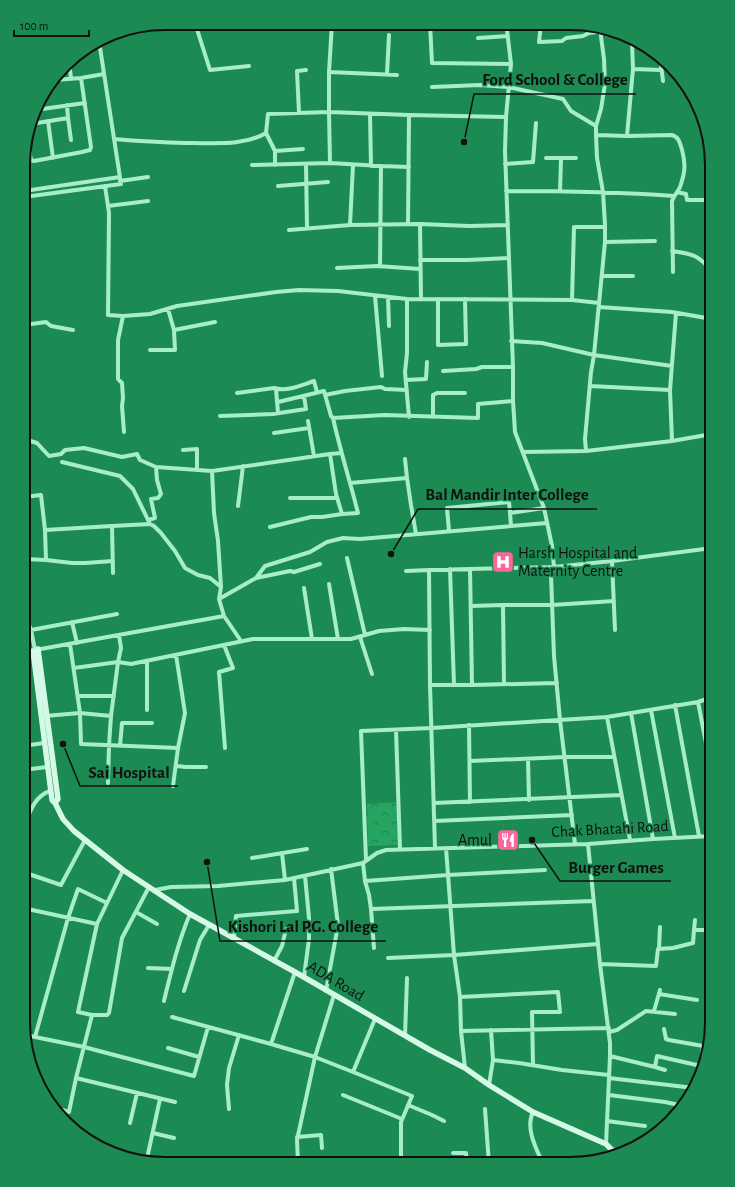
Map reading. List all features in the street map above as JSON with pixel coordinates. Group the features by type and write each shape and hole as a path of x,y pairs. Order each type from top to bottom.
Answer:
{"street":[{"path":"197,30 210,70 249,66"},
{"path":"330,163 329,112 332,30"},
{"path":"430,30 432,63 510,64"},
{"path":"507,30 510,64 506,117 505,164 515,432 544,508 552,546 554,567 551,575 554,656 575,844"},
{"path":"540,30 539,42 562,41 566,38 583,36 593,32"},
{"path":"586,451 585,439 591,372 605,242 603,192 597,158 596,135 596,126 601,109 605,84 602,34"},
{"path":"388,74 389,35"},
{"path":"478,38 508,36"},
{"path":"627,136 633,69 632,45"},
{"path":"100,47 120,181"},
{"path":"661,66 663,82"},
{"path":"633,69 661,70"},
{"path":"70,70 71,78"},
{"path":"299,113 297,71 306,70"},
{"path":"330,72 397,75"},
{"path":"61,79 104,74"},
{"path":"30,157 31,160 34,161 90,150 91,147 81,78"},
{"path":"432,86 480,85 508,87 563,99 571,111 596,126"},
{"path":"42,109 85,103"},
{"path":"67,106 71,140"},
{"path":"275,166 275,151 266,133 268,114 329,112 506,117"},
{"path":"370,114 371,166"},
{"path":"408,224 410,115"},
{"path":"37,123 68,118"},
{"path":"48,121 53,158"},
{"path":"505,164 534,162 536,123"},
{"path":"114,139 153,142 224,144 247,141 266,133"},
{"path":"596,135 672,135 678,138 684,156 685,170 680,188 675,194 672,207 673,272"},
{"path":"275,151 303,149"},
{"path":"546,158 576,158"},
{"path":"560,191 561,158"},
{"path":"252,165 275,166 330,163 409,167"},
{"path":"306,164 307,228"},
{"path":"350,225 353,164"},
{"path":"380,266 381,166"},
{"path":"30,190 148,177"},
{"path":"30,196 105,186 120,181"},
{"path":"278,186 328,182"},
{"path":"105,186 109,213 108,315 123,316 150,314 184,305 299,290 338,291 375,296 421,299 572,300 599,305 705,317"},
{"path":"506,192 560,191 686,194 687,200 705,200"},
{"path":"108,206 148,201"},
{"path":"289,230 380,224 469,226 508,225"},
{"path":"420,224 421,299"},
{"path":"572,300 574,227 605,227"},
{"path":"605,242 655,241"},
{"path":"672,251 695,255 705,264"},
{"path":"420,260 509,258"},
{"path":"337,268 380,266 420,269"},
{"path":"602,276 633,276"},
{"path":"375,296 382,376"},
{"path":"388,297 389,326"},
{"path":"407,298 407,354 405,372 409,417"},
{"path":"438,299 438,345 466,344 465,299"},
{"path":"150,350 175,350 174,330 168,309"},
{"path":"672,441 670,390 676,313"},
{"path":"123,316 118,340 118,379 122,383 124,432"},
{"path":"30,324 46,322 51,326 73,330"},
{"path":"174,330 216,322"},
{"path":"511,341 542,343 594,355 672,366"},
{"path":"406,380 426,379 427,362"},
{"path":"443,371 476,369 482,367 513,367"},
{"path":"237,393 292,388 314,381 317,392"},
{"path":"590,386 670,390"},
{"path":"325,395 382,387 385,389 407,390"},
{"path":"276,389 278,413"},
{"path":"270,527 311,517 358,513 333,418 331,416 324,391 278,402"},
{"path":"433,418 433,395 437,393 465,393"},
{"path":"220,416 278,413 306,409 304,396"},
{"path":"333,418 384,415 433,418 478,418 478,404 513,401"},
{"path":"308,421 314,456"},
{"path":"274,433 310,428"},
{"path":"523,452 586,451 672,441 705,435"},
{"path":"30,441 37,443 49,456 60,454 65,450 84,448 122,457 137,454 140,460 156,467 212,471 341,453"},
{"path":"183,450 197,449 197,470"},
{"path":"330,454 337,498 342,514"},
{"path":"405,459 416,534"},
{"path":"62,462 120,476 133,489 149,522 161,533 175,551 185,568 198,575 210,578 221,587"},
{"path":"238,506 244,466"},
{"path":"45,530 149,522 155,518 151,499 158,498 161,494 156,467"},
{"path":"212,471 214,513 218,540 221,587 219,599 224,616 241,642"},
{"path":"350,483 408,478"},
{"path":"30,496 41,495 45,530 46,560"},
{"path":"290,498 337,498"},
{"path":"449,531 447,508 509,502 511,526"},
{"path":"510,513 544,508"},
{"path":"256,578 265,566 310,552 327,542 343,538 360,539 547,523"},
{"path":"112,526 113,572"},
{"path":"406,571 554,567 705,549"},
{"path":"348,558 362,636 372,674"},
{"path":"30,559 72,563 113,560"},
{"path":"612,561 615,630"},
{"path":"219,599 256,578 290,570 294,572 320,564"},
{"path":"450,569 454,685"},
{"path":"470,569 472,685"},
{"path":"429,570 430,685 435,848"},
{"path":"329,584 338,639"},
{"path":"304,588 312,639"},
{"path":"471,606 552,605 614,601"},
{"path":"503,605 504,684"},
{"path":"55,803 58,799 48,716 31,630 117,614"},
{"path":"30,651 224,616"},
{"path":"72,622 77,642"},
{"path":"74,668 118,662 131,664 253,639 350,639 379,631 404,629 430,630"},
{"path":"108,783 111,716 121,648 119,635"},
{"path":"70,644 80,713 81,744 178,748"},
{"path":"224,645 233,668 219,672 225,748"},
{"name":"ADA Road","path":"35,650 50,791 52,800 63,819 74,832 124,870 190,914 304,977 334,996 405,1036 465,1068 489,1085 533,1112 606,1144 610,1151"},
{"path":"173,786 178,748 185,713 176,655"},
{"path":"147,710 148,661"},
{"path":"430,685 557,683"},
{"path":"78,696 114,696"},
{"path":"374,948 372,909 365,881 361,731 607,717 698,702 705,700"},
{"path":"698,702 705,738"},
{"path":"675,705 699,836"},
{"path":"651,710 675,838"},
{"path":"41,717 80,713 111,716"},
{"path":"632,713 653,839"},
{"path":"607,717 630,840"},
{"path":"120,746 122,723 152,724"},
{"path":"469,725 470,802"},
{"path":"396,730 400,849"},
{"path":"30,745 44,743"},
{"path":"470,760 614,758"},
{"path":"528,759 529,800"},
{"path":"176,766 206,767"},
{"path":"30,769 47,767"},
{"path":"30,812 43,793 50,791"},
{"path":"434,803 621,795"},
{"path":"434,821 572,814"},
{"name":"Chak Bhatahi Road","path":"152,889 218,886 285,880 364,862 377,853 386,850 588,844 705,836"},
{"path":"30,874 61,885 85,840"},
{"path":"588,844 600,964 609,1030 610,1056 606,1144"},
{"path":"446,848 454,955 460,997 461,1031 465,1068"},
{"path":"252,858 307,849"},
{"path":"282,853 285,880"},
{"path":"326,991 338,924 331,869"},
{"path":"124,870 97,924 78,1012 92,1015 107,1015 109,1013 122,938 136,912 152,889"},
{"path":"365,881 545,870"},
{"path":"304,876 310,939 304,977"},
{"path":"234,938 236,916 297,912 294,878"},
{"path":"35,1038 68,918 78,889 107,903"},
{"path":"372,909 593,901"},
{"path":"30,910 97,924"},
{"path":"136,912 157,924"},
{"path":"164,1001 183,930 190,914"},
{"path":"659,950 693,943 695,920"},
{"path":"184,991 200,940 209,925"},
{"path":"600,964 656,966 658,949 659,950 660,927"},
{"path":"274,961 282,946 286,929"},
{"path":"694,930 705,930"},
{"path":"388,958 454,955 598,944"},
{"path":"148,968 172,969"},
{"path":"271,1044 295,972"},
{"path":"405,1036 407,978"},
{"path":"460,997 558,992 560,1012 532,1012 533,1065"},
{"path":"654,1012 660,992 697,1000"},
{"path":"298,1157 298,1137 315,1057 334,996"},
{"path":"461,1031 617,1030 646,1011 675,1014"},
{"path":"64,1110 70,1112 76,1078 92,1015"},
{"path":"172,1017 315,1057 412,1096 401,1122 401,1157"},
{"path":"353,1072 375,1019"},
{"path":"31,1037 84,1047 194,1076 208,1027"},
{"path":"664,1029 666,1039 702,1046"},
{"path":"489,1085 493,1060 491,1030"},
{"path":"229,1110 227,1085 229,1068 239,1035"},
{"path":"168,1048 199,1057"},
{"path":"610,1056 665,1070"},
{"path":"655,1067 657,1056 698,1065"},
{"path":"493,1060 688,1087"},
{"path":"76,1078 176,1102"},
{"path":"130,1123 137,1093"},
{"path":"343,1095 402,1119"},
{"path":"608,1095 677,1104"},
{"path":"148,1156 160,1099"},
{"path":"408,1105 444,1121"},
{"path":"485,1109 488,1157"},
{"path":"533,1112 530,1117 530,1126 540,1157"},
{"path":"607,1120 645,1126"},
{"path":"153,1133 174,1138"},
{"path":"298,1137 321,1135 322,1148"},
{"path":"454,1153 466,1153 466,1157"}],"green space":[{"path":"397,802 398,845 368,846 367,804"}],"place":[{"name":"Ford School & College","path":"464,142"},
{"name":"Bal Mandir Inter College","path":"391,554"},
{"name":"Harsh Hospital and Maternity Centre","path":"503,562"},
{"name":"Sai Hospital","path":"63,744"},
{"name":"Amul","path":"508,840"},
{"name":"Burger Games","path":"532,840"},
{"name":"Kishori Lal P.G. College","path":"207,862"}]}
